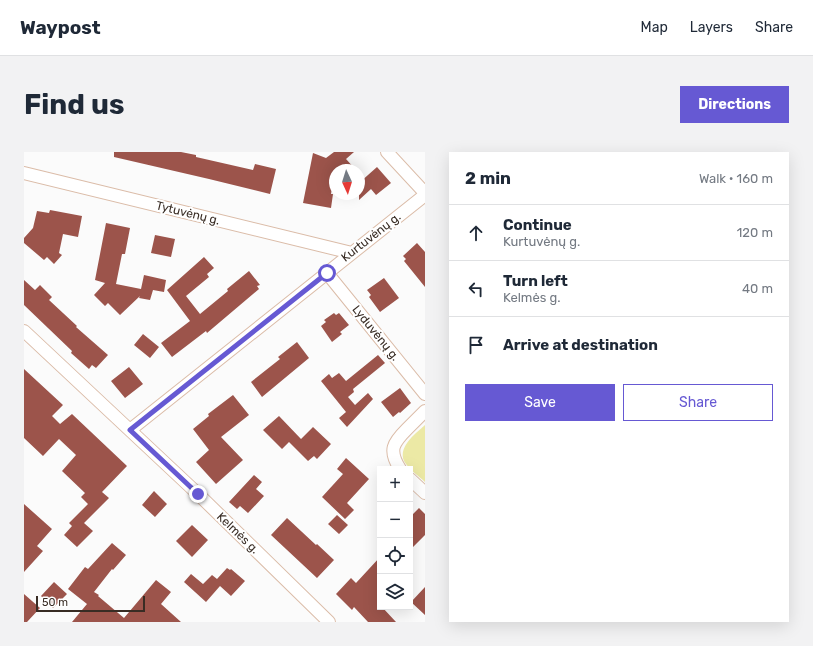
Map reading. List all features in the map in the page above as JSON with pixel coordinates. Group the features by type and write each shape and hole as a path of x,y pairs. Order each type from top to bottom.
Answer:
{"street":[{"path":"387,152 425,194"},
{"name":"Tytuvėnų g.","path":"24,173 352,253"},
{"name":"Kurtuvėnų g.","path":"130,430 425,194"},
{"name":"Lyduvėnų g.","path":"327,273 425,394"},
{"name":"Kelmės g.","path":"24,331 198,494 329,622"},
{"path":"398,466 394,460 393,450 396,441 425,411"},
{"path":"413,482 425,493"}],"shaded area":[{"path":"425,425 425,482 413,471 413,466 408,466 403,458 405,447 416,433"}],"building":[{"path":"114,152 181,152 196,155 196,157 253,170 255,164 276,169 270,194 114,157"},
{"path":"334,152 354,152 346,159 351,164 329,164 329,200 332,200 331,208 303,203 313,153 326,158"},
{"path":"377,167 391,183 376,195 371,189 365,194 365,178"},
{"path":"50,210 82,216 78,237 63,234 59,253 62,255 54,264 47,257 44,260 24,243 24,238 33,228 37,211 49,213"},
{"path":"106,223 130,228 125,254 122,254 116,284 141,289 144,275 166,280 164,292 153,290 150,300 139,298 140,296 120,315 108,303 105,306 94,295 105,283 95,280"},
{"path":"155,235 175,239 171,257 151,253"},
{"path":"417,243 425,252 425,287 404,261 406,259 403,256"},
{"path":"204,257 214,268 207,274 209,277 186,296 200,314 249,271 260,285 257,286 259,289 207,333 206,331 172,357 161,343 190,321 167,290"},
{"path":"384,278 399,298 380,312 369,297 371,295 367,290"},
{"path":"24,280 35,290 40,285 52,297 49,300 77,326 76,327 108,355 96,368 92,365 89,369 71,353 72,351 24,305"},
{"path":"334,313 336,315 339,313 349,325 340,332 342,334 332,342 321,326 326,322 324,320"},
{"path":"143,334 159,347 150,358 134,345"},
{"path":"297,342 309,358 262,397 251,382 280,359 278,357"},
{"path":"378,355 385,363 353,389 354,392 348,397 355,405 368,393 373,399 347,427 339,418 346,412 321,381 329,374 332,378 339,373 346,381"},
{"path":"129,367 143,384 125,398 111,381"},
{"path":"24,369 63,405 52,416 60,424 72,414 127,466 102,492 109,498 84,523 93,531 77,547 64,535 72,526 69,523 88,504 81,497 85,493 62,471 76,455 59,439 43,456 24,438"},
{"path":"400,388 411,403 393,417 381,402"},
{"path":"233,395 249,415 221,437 243,460 216,484 196,462 209,450 193,429 209,416 208,414"},
{"path":"279,416 301,439 313,427 331,444 317,459 314,456 308,461 289,442 282,449 263,430"},
{"path":"346,458 369,479 347,503 354,510 345,519 322,497 343,474 337,469"},
{"path":"254,475 262,482 256,489 264,496 248,513 240,506 237,509 229,502"},
{"path":"154,491 167,504 155,517 142,505"},
{"path":"24,504 52,529 37,546 43,551 24,572"},
{"path":"419,508 425,514 425,535 413,547 413,538 413,514"},
{"path":"337,515 348,525 339,534 328,524"},
{"path":"287,518 334,560 317,578 271,535"},
{"path":"192,525 208,540 192,557 176,541"},
{"path":"112,543 126,555 113,570 112,569 94,592 124,618 156,580 171,592 161,604 181,622 72,622 87,604 68,589 85,567 88,569"},
{"path":"377,560 377,610 385,610 396,622 368,622 354,607 352,610 336,594 351,578 356,583"},
{"path":"227,568 230,570 231,569 245,581 231,596 220,586 206,602 184,582 191,574 203,584 212,575 217,579"},
{"path":"54,582 67,594 53,608 41,596"},
{"path":"425,587 425,615 413,604 413,600"},
{"path":"24,594 40,608 27,622 24,622"}],"route":[{"path":"198,494 130,430 327,273"}]}
